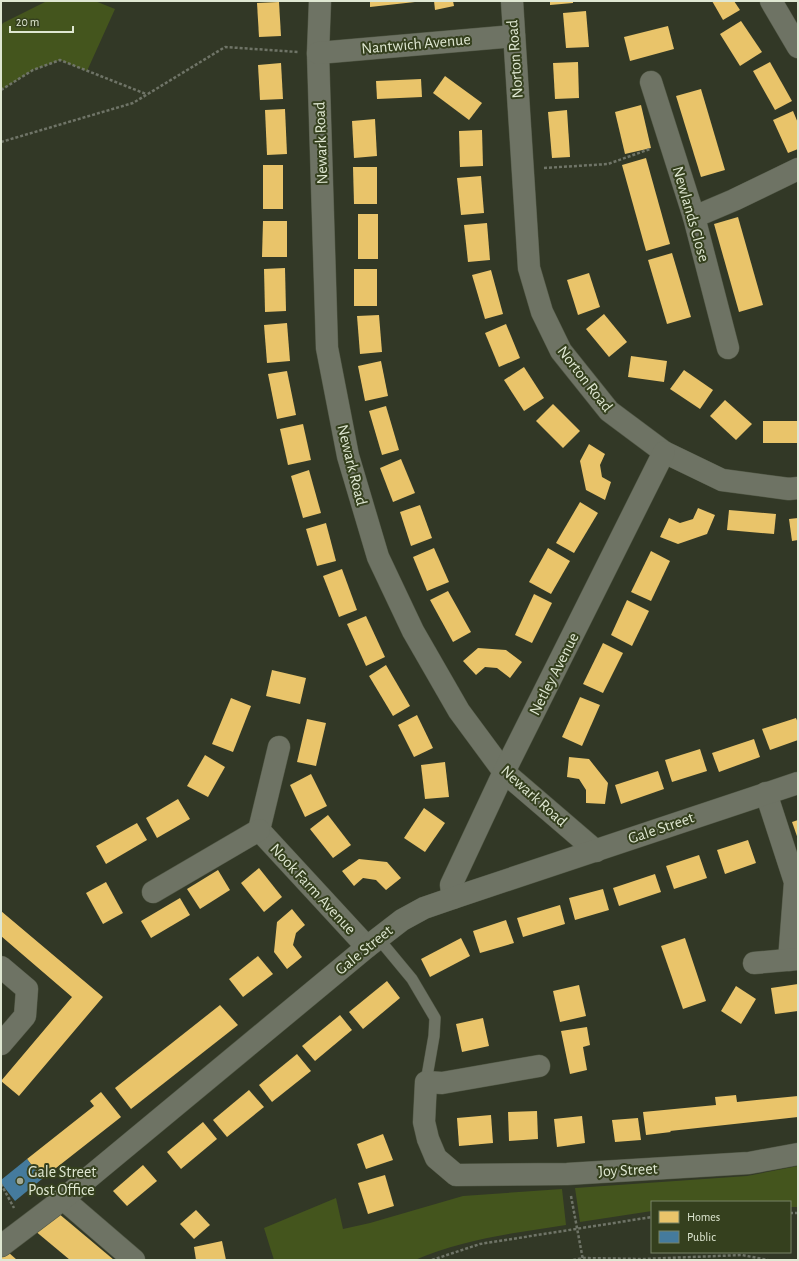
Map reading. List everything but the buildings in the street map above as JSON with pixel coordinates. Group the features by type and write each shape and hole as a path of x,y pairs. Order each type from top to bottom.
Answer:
{"street":[{"name":"Newark Road","path":"320,1 318,53 327,348 348,456 378,557 413,631 460,711 504,772 596,851"},
{"name":"Norton Road","path":"512,1 529,268 542,312 561,351 609,412 664,452 722,480 789,489 798,488"},
{"path":"771,1 798,47"},
{"name":"Nantwich Avenue","path":"318,53 514,36"},
{"name":"Newlands Close","path":"651,82 694,217 728,348"},
{"path":"694,217 734,200 798,169"},
{"name":"Netley Avenue","path":"453,898 452,885 504,772 664,452"},
{"name":"Nook Farm Avenue","path":"153,892 259,830 279,747"},
{"name":"Gale Street","path":"1,1246 62,1199 402,920 424,908 798,782"},
{"path":"754,963 794,960 795,882 766,793"},
{"name":"Nook Farm Avenue","path":"259,830 373,943"},
{"path":"1,967 27,989 25,1016 1,1044"},
{"path":"426,1082 442,1083 539,1066"},
{"name":"Joy Street","path":"426,1082 424,1122 428,1139 436,1158 456,1175 567,1174 749,1163 798,1154"},
{"path":"62,1199 134,1260"}],"lane":[{"path":"373,943 412,979 435,1018 434,1036 426,1082"}],"path":[{"path":"1,142 133,103 225,46 318,53"},
{"path":"1,90 33,70 60,60 147,95"},
{"path":"522,170 608,164 670,142"},
{"path":"567,1174 583,1259"},
{"path":"1,1184 24,1228"},
{"path":"432,1260 480,1244 651,1217"},
{"path":"573,1260 742,1255 768,1260"}],"green space":[{"path":"47,1 95,1 115,9 87,71 60,60 33,70 1,90 1,26 3,23"},
{"path":"798,1166 798,1207 791,1207 791,1201 651,1201 651,1211 580,1222 575,1188 747,1176"},
{"path":"562,1189 566,1225 508,1234 471,1242 415,1260 274,1260 264,1228 336,1198 343,1229 370,1223 463,1196"}],"place":[{"name":"Gale Street Post Office","path":"20,1181"}]}
